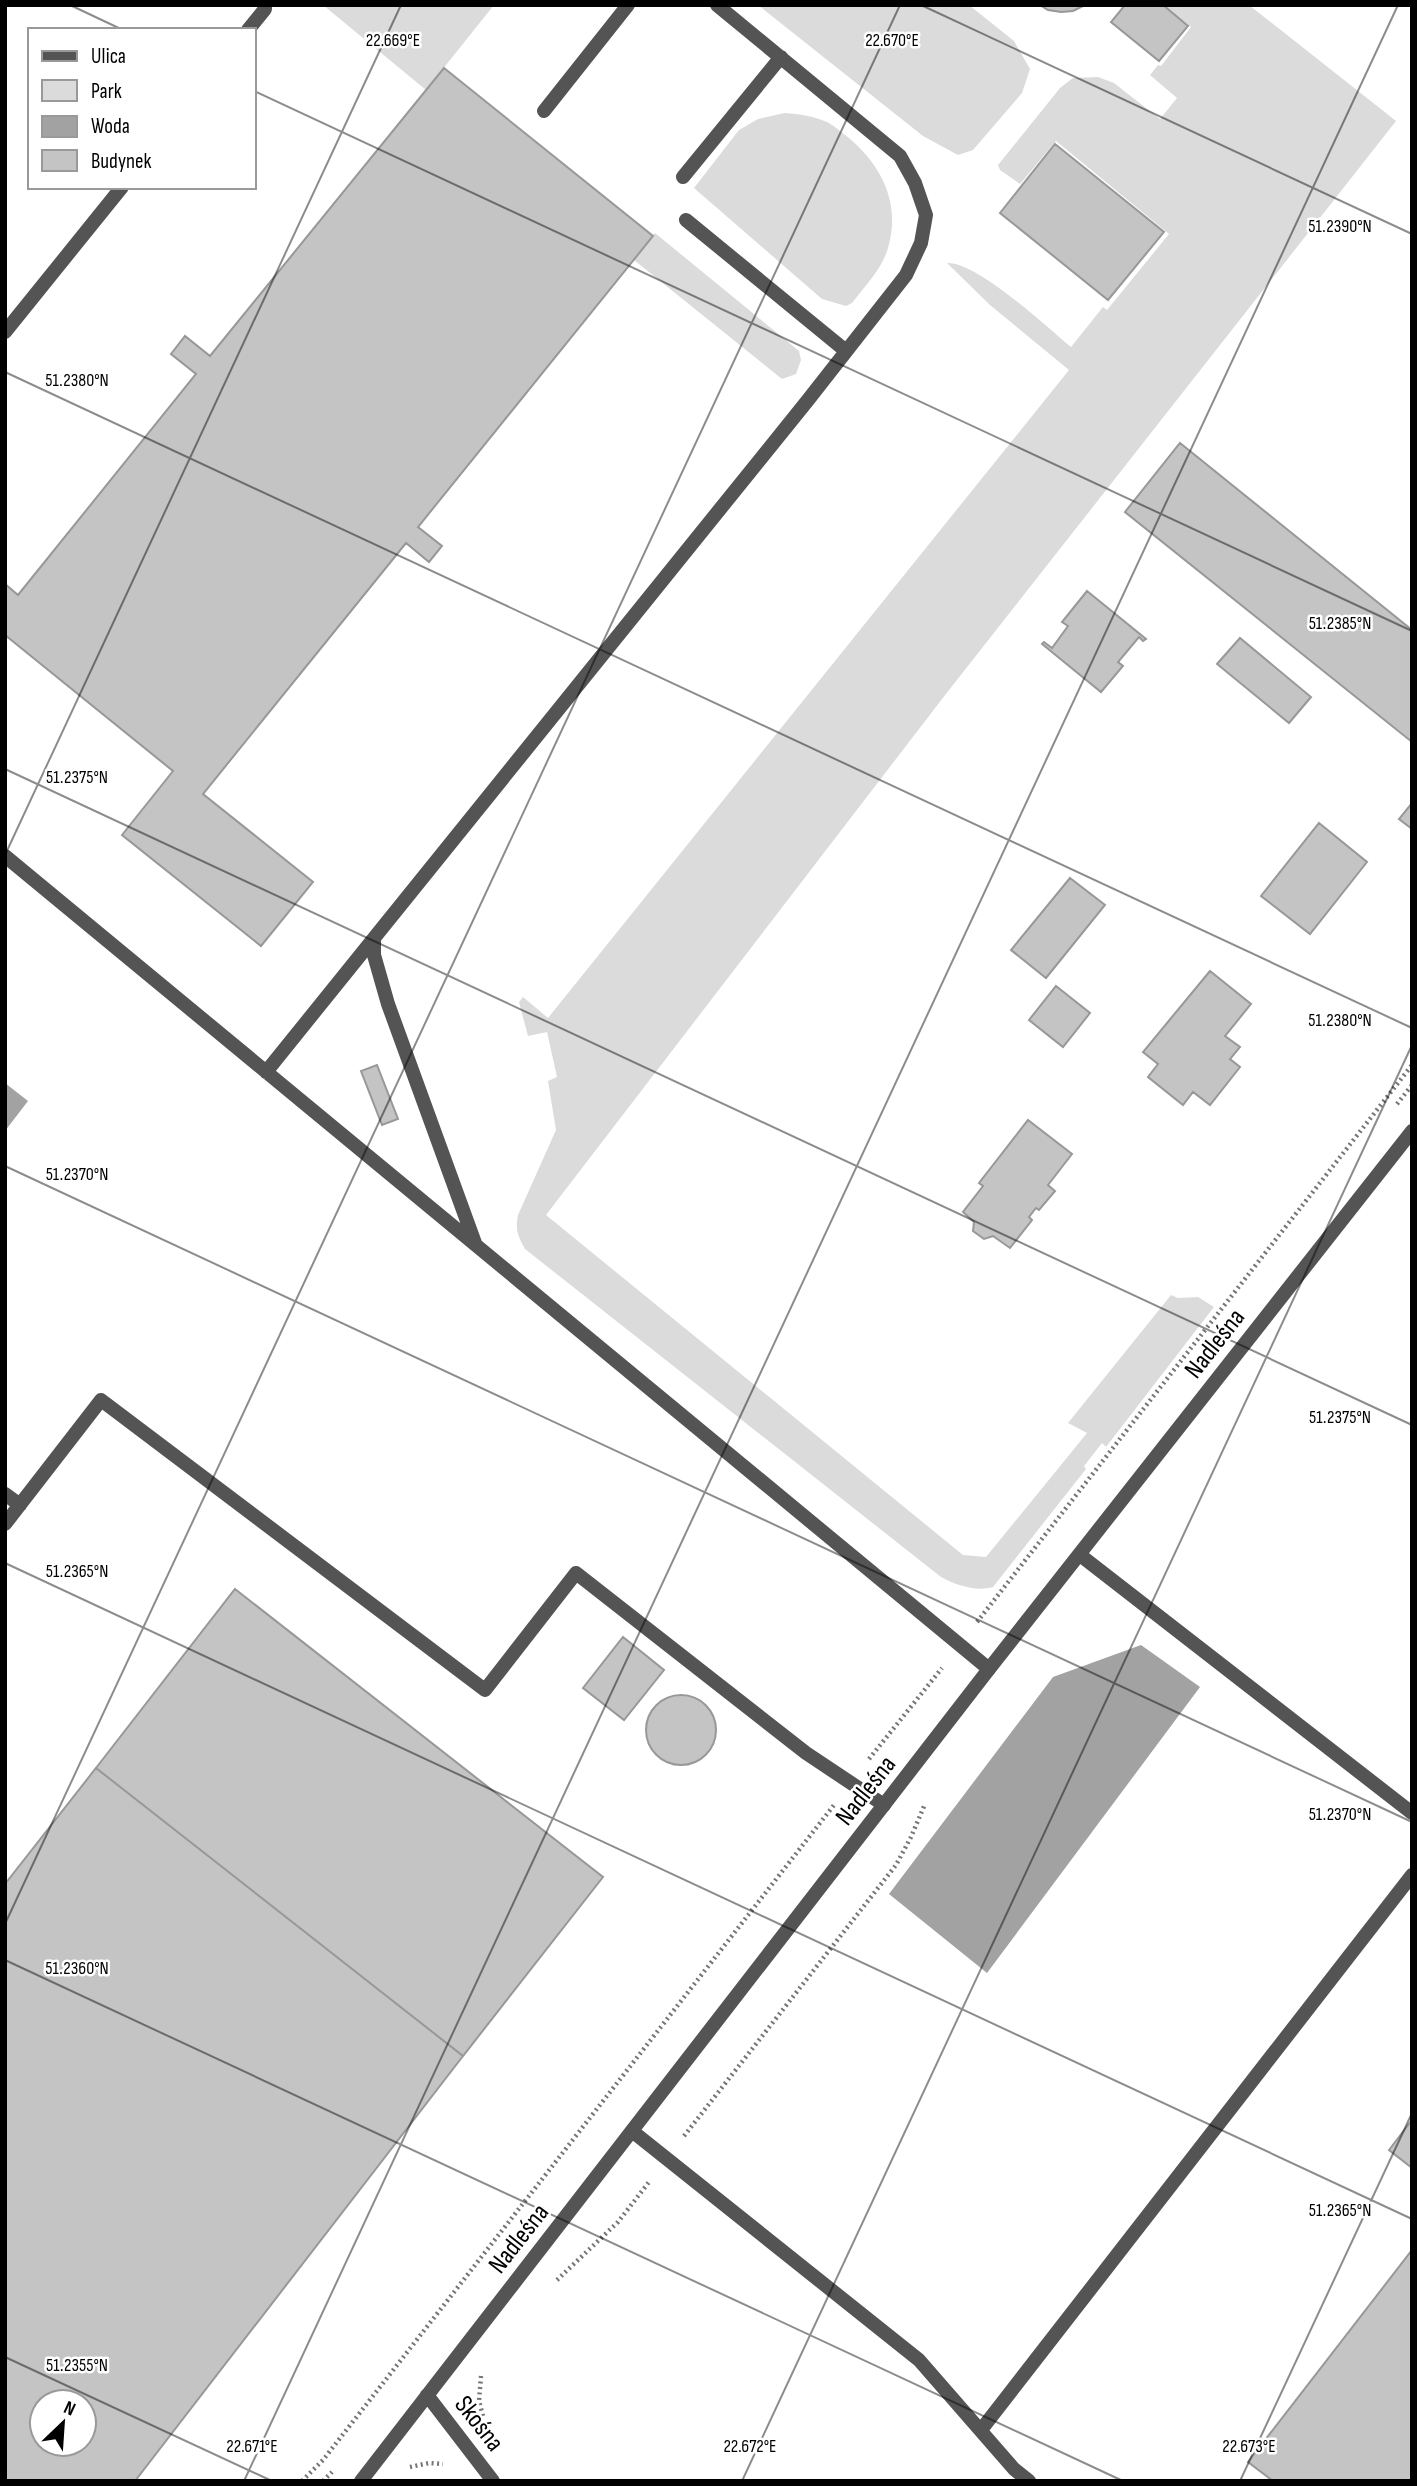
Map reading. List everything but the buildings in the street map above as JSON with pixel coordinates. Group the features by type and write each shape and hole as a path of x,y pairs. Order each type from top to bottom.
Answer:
{"street":[{"path":"250,28 265,9 265,5"},
{"path":"544,111 628,5"},
{"path":"267,1072 906,275 921,243 926,215 915,183 900,156 717,5"},
{"path":"682,177 781,57"},
{"path":"5,332 120,189"},
{"path":"686,220 846,351"},
{"path":"5,856 989,1669"},
{"path":"374,939 374,955 396,1027 475,1244"},
{"name":"Nadleśna","path":"361,2481 989,1669 1412,1131"},
{"path":"5,1524 101,1400 485,1690 576,1573 806,1753 884,1805"},
{"path":"5,1494 20,1505"},
{"path":"1080,1555 1412,1813"},
{"path":"981,2430 1412,1875"},
{"path":"632,2131 919,2360 1014,2469 1029,2481"},
{"name":"Skośna","path":"427,2395 493,2481"}],"path":[{"path":"548,2288 618,2222 896,1865 929,1797"},
{"path":"406,2470 415,2465 429,2463 442,2464 455,2472 493,2433 483,2419 479,2401 483,2367"}],"green space":[{"path":"323,5 494,5 426,90"},
{"path":"758,5 969,5 1014,41 1030,69 1022,93 973,150 958,155 923,136"},
{"path":"1163,5 1249,5 1396,121 942,699 546,1215 963,1555 986,1557 1087,1433 1068,1423 1171,1295 1178,1298 1198,1297 1214,1307 1106,1447 1102,1443 1084,1466 1086,1469 993,1587 973,1588 941,1577 525,1249 518,1233 518,1215 556,1130 548,1081 557,1077 547,1032 528,1036 519,1002 523,997 548,1018 1069,370 990,305 947,263 960,265 993,284 1071,347 1103,307 1107,310 1169,234 1056,141 1020,184 1000,170 998,165 1060,88 1073,78 1098,77 1114,83 1160,119 1177,98 1150,75 1158,65 1161,66 1191,27"},
{"path":"785,113 817,118 836,128 861,149 886,187 892,216 888,248 873,277 852,303 846,306 822,299 694,188 739,130 758,119"},
{"path":"655,233 799,351 801,360 796,374 782,379 634,260"}],"water":[{"path":"5,1083 28,1101 5,1131"},
{"path":"1141,1645 1200,1687 987,1973 889,1894 1053,1677"}]}
